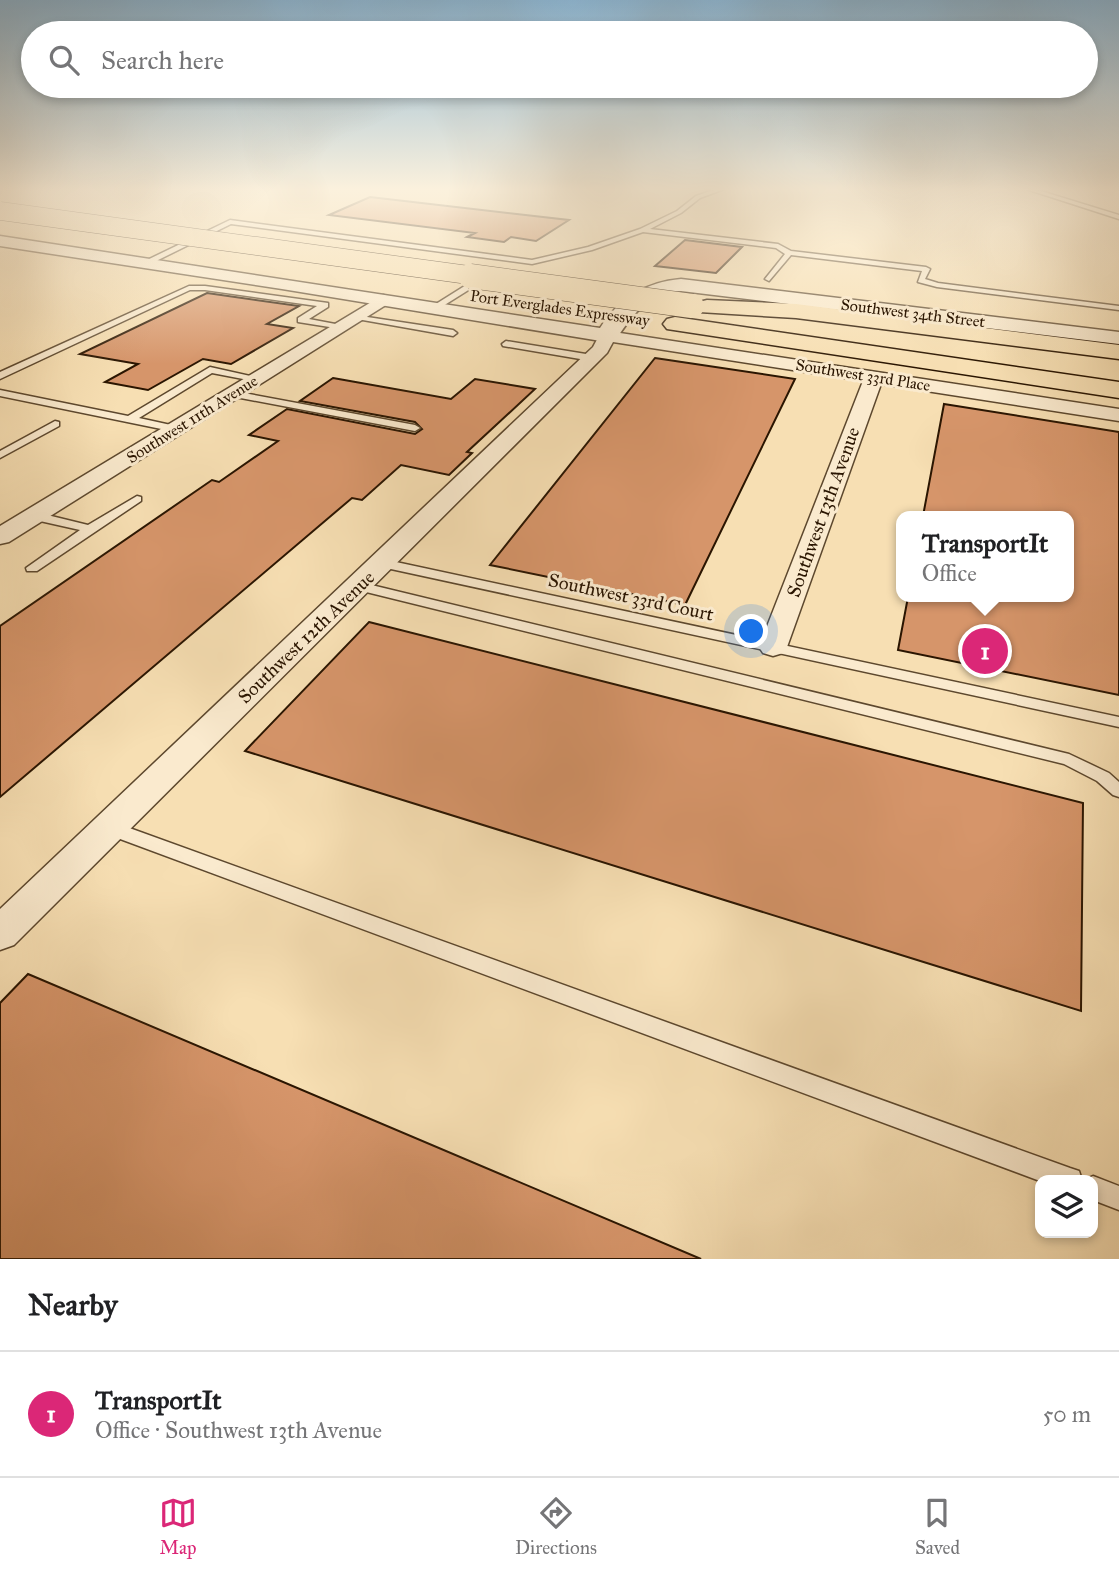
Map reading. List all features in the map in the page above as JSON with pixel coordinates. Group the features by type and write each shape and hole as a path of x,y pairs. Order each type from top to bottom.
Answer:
{"highway":[{"name":"Port Everglades Expressway","path":"132,247 1119,390"},
{"name":"Port Everglades Expressway","path":"260,247 1119,367"},
{"path":"692,306 796,311 1119,352"}],"street":[{"path":"40,247 383,300 599,347"},
{"name":"Southwest 34th Street","path":"599,347 614,320 654,289 674,285 1119,338"},
{"name":"Southwest 11th Avenue","path":"0,537 383,300"},
{"name":"Southwest 33rd Place","path":"599,347 874,377 1119,415"},
{"name":"Southwest 12th Avenue","path":"0,934 359,586 599,347"},
{"name":"Southwest 13th Avenue","path":"773,648 874,377"}],"lane":[{"path":"147,262 179,247"},
{"path":"410,247 532,262 596,247"},
{"path":"779,247 789,253 926,269 921,280 937,285 1119,308"},
{"path":"768,279 789,253"},
{"path":"432,309 514,261"},
{"path":"0,376 189,288 325,305 301,320 350,321 453,333"},
{"path":"506,344 599,347"},
{"path":"129,420 210,370 258,379"},
{"path":"0,393 176,429"},
{"path":"233,394 415,428"},
{"path":"0,455 55,424"},
{"path":"32,568 137,499"},
{"path":"35,516 90,529"},
{"name":"Southwest 33rd Court","path":"382,563 1119,722"},
{"path":"359,586 1069,760 1103,777 1119,791"},
{"path":"110,828 1056,1175"},
{"path":"1098,1190 1119,1198"}],"building":[{"path":"677,247 742,247 716,273 655,266"},
{"path":"207,293 299,306 267,324 293,328 231,364 203,359 148,390 105,382 138,364 80,354"},
{"path":"655,358 795,379 685,605 490,565"},
{"path":"333,378 451,399 475,379 535,389 467,452 472,453 449,475 401,465 362,500 352,498 0,797 0,626 212,480 219,482 278,441 249,435 287,409 415,434 422,429 415,422 300,401"},
{"path":"944,404 1119,432 1119,695 898,650 907,602 1074,602 1074,511 924,511"},
{"path":"369,622 1083,803 1081,1011 245,751"},
{"path":"28,974 701,1259 0,1259 0,1003"}],"place":[{"name":"TransportIt","path":"985,651"}]}
